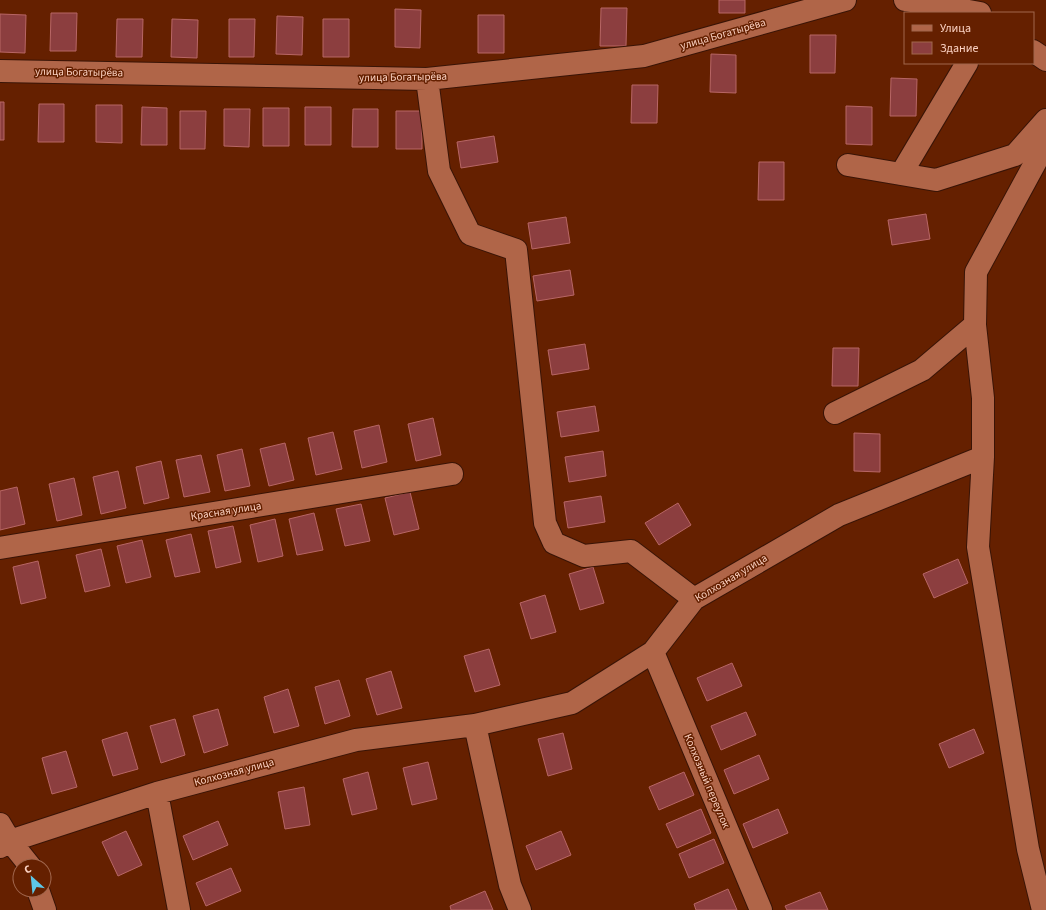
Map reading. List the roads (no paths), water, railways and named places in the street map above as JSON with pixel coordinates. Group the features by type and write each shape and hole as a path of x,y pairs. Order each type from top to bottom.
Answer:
{"street":[{"name":"улица Богатырёва","path":"0,71 427,79 644,56 845,0"},
{"path":"905,0 973,12"},
{"path":"1034,52 1046,60"},
{"path":"901,174 966,64"},
{"path":"427,79 440,171 470,234 516,250 545,523 554,543 584,556 630,551 694,599"},
{"path":"848,165 936,180 1015,155 1046,120"},
{"path":"1044,910 1028,849 978,547 983,457 983,398 975,326 976,272 1046,143"},
{"path":"835,413 922,370 975,326"},
{"name":"Колхозная улица","path":"3,837 157,793 356,740 475,725 572,703 652,652 694,599 839,515 983,457"},
{"name":"Красная улица","path":"0,548 452,474"},
{"name":"Колхозный переулок","path":"652,652 761,910"},
{"path":"475,725 510,885 520,910"},
{"path":"157,793 179,910"},
{"path":"3,837 23,858"},
{"path":"41,898 45,910"}]}
